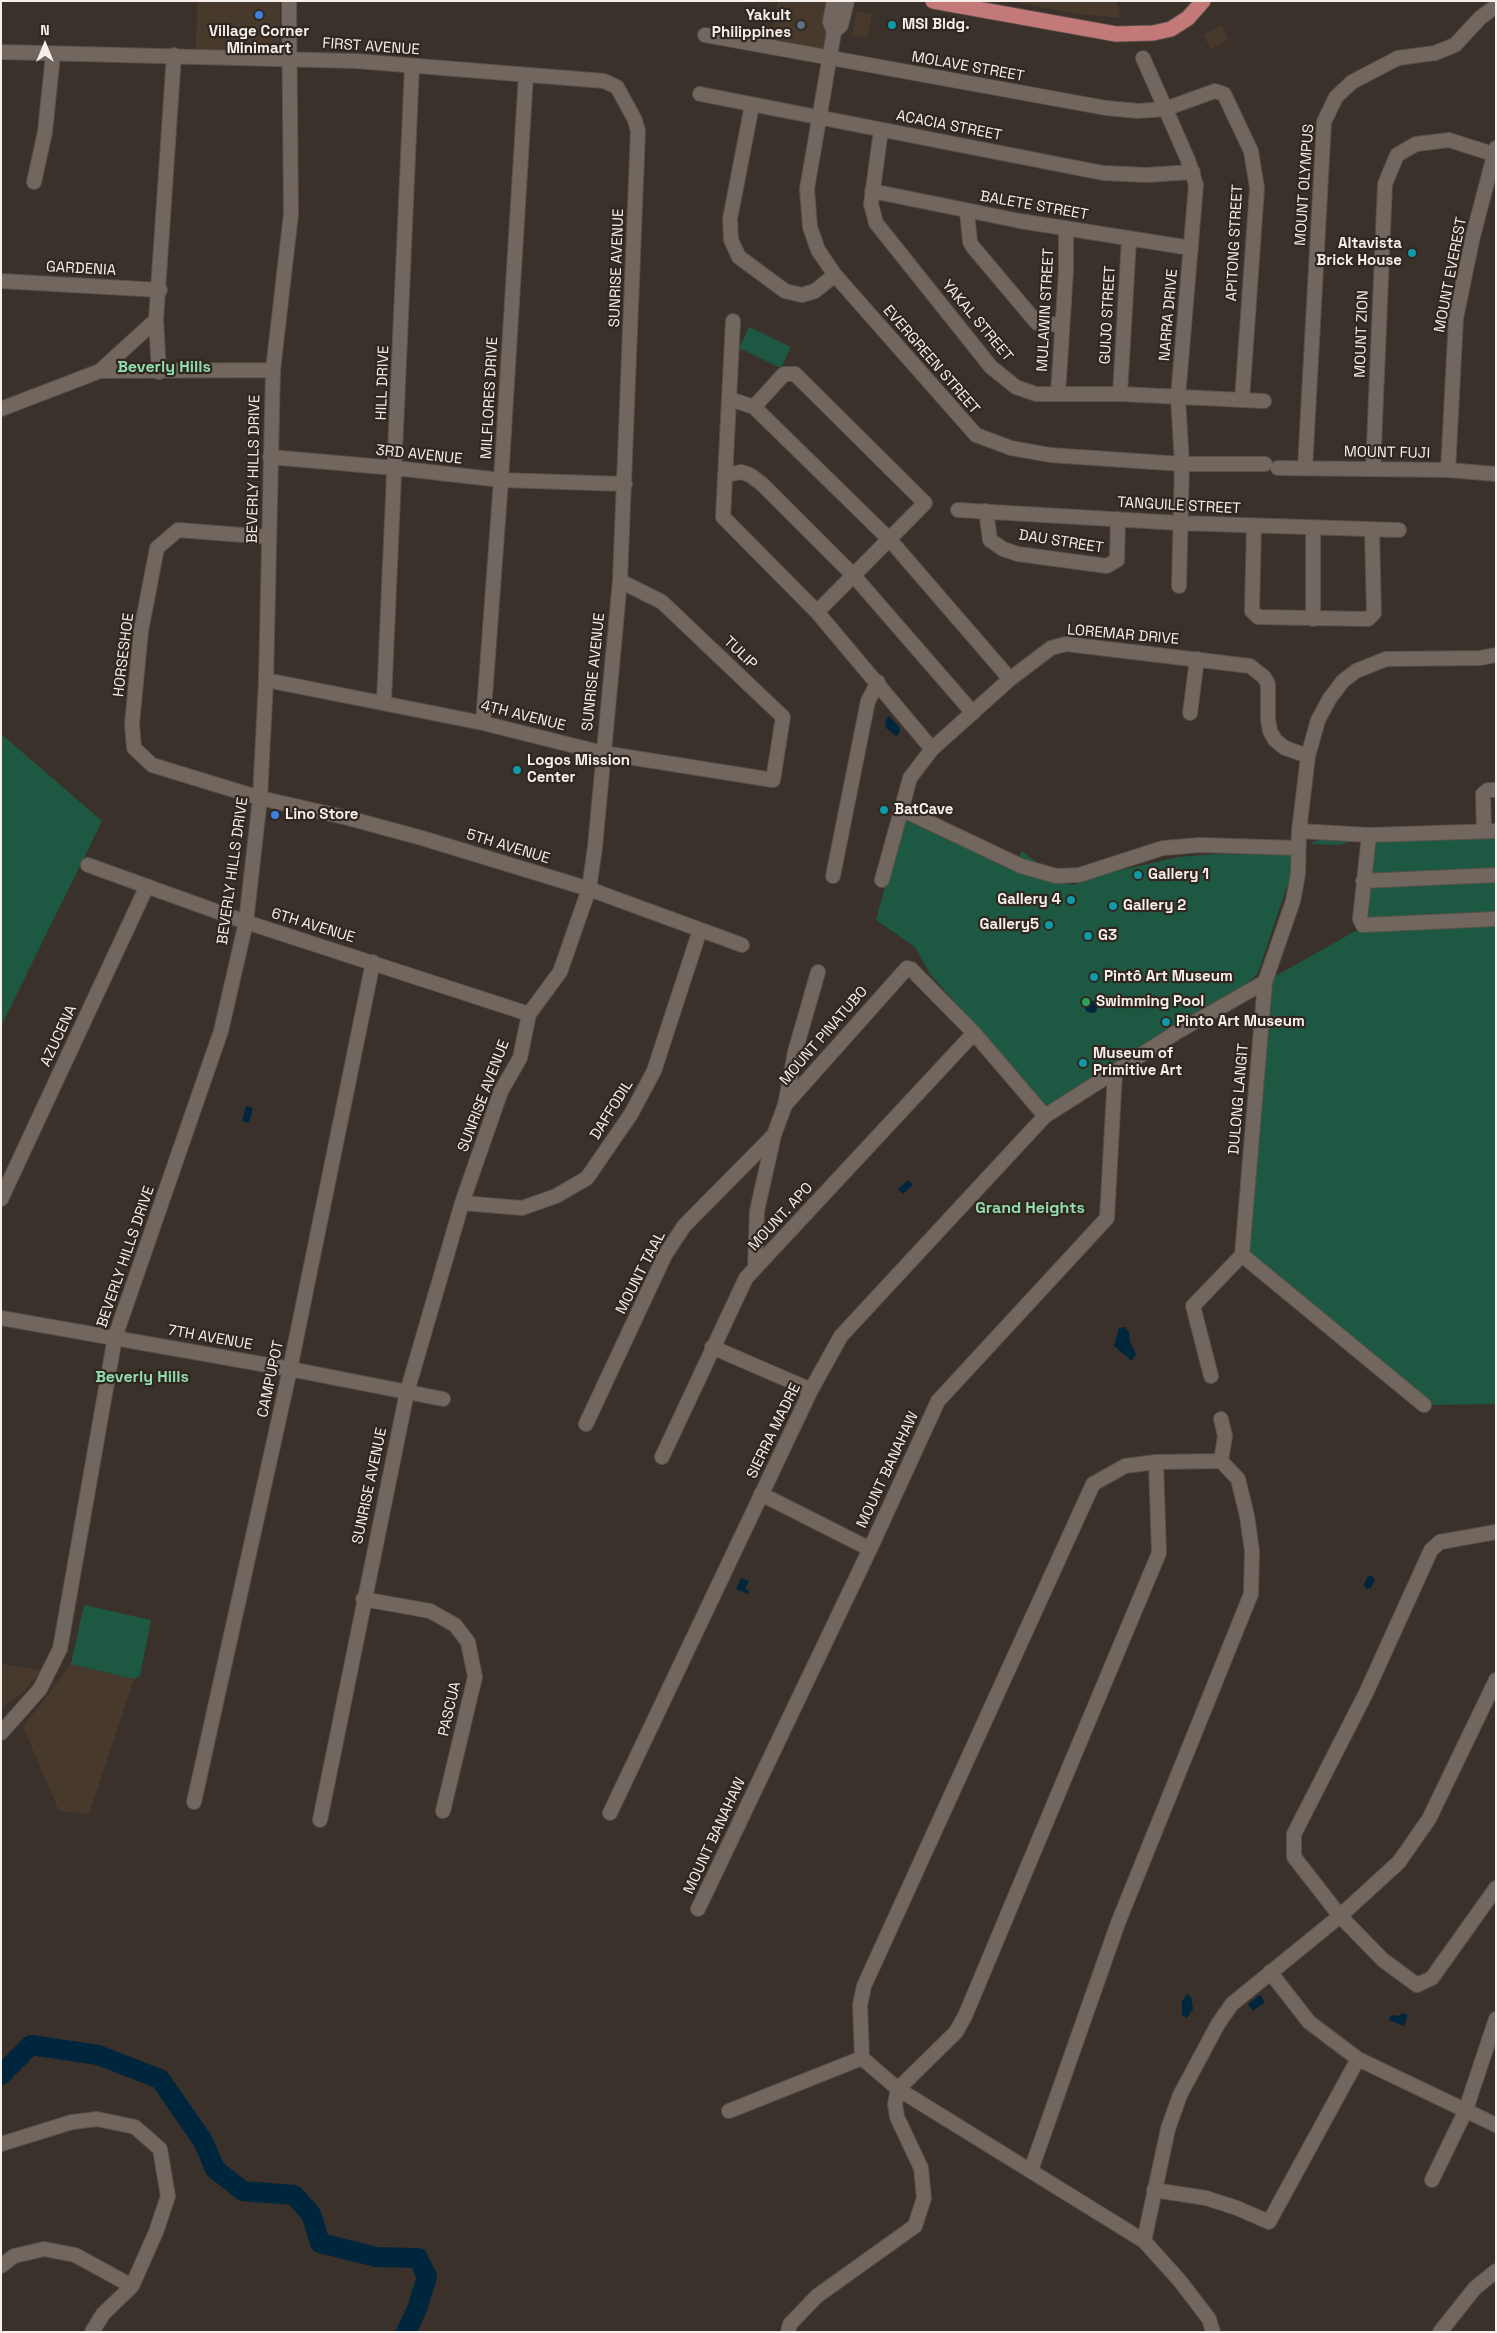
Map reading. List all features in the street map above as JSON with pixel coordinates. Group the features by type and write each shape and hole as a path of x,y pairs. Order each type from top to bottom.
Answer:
{"main road":[{"path":"933,1 1116,34 1153,33 1171,29 1188,18 1203,1"}],"street":[{"name":"BEVERLY HILLS DRIVE","path":"1,1733 40,1689 60,1649 116,1337 221,1031 246,922 260,798 266,680 273,370 291,214 288,58 290,1"},
{"name":"EVERGREEN STREET","path":"839,6 841,25 834,32 807,189 810,227 818,250 835,275 976,434 1011,448 1050,455 1182,464 1272,466"},
{"name":"MOUNT OLYMPUS","path":"1305,468 1324,122 1336,97 1352,82 1398,58 1435,54 1455,46 1480,18 1496,6"},
{"name":"MOLAVE STREET","path":"705,35 1106,108 1138,111 1165,109 1215,91 1224,94"},
{"name":"FIRST AVENUE","path":"1,52 288,58 604,81 617,87"},
{"path":"34,182 45,132 53,54"},
{"path":"159,372 156,320 160,290 174,56"},
{"name":"NARRA DRIVE","path":"1142,58 1193,172 1196,186 1178,397 1182,464 1179,523 1179,586"},
{"name":"HILL DRIVE","path":"384,701 396,468 412,66"},
{"name":"MILFLORES DRIVE","path":"482,723 501,480 526,75"},
{"name":"SUNRISE AVENUE","path":"320,1820 363,1599 407,1392 462,1203 501,1092 520,1058 529,1014 560,972 589,889 596,847 602,753 620,581 638,131 635,120 617,87"},
{"name":"ACACIA STREET","path":"700,94 819,119 1103,173 1146,175 1193,172"},
{"name":"APITONG STREET","path":"1224,94 1250,151 1256,188 1242,400"},
{"path":"752,105 730,219 732,240 739,257 785,290 802,296 815,290 835,275"},
{"name":"YAKAL STREET","path":"882,130 871,204 876,223 991,367 1016,387 1036,394 1120,394 1264,401"},
{"name":"MOUNT ZION","path":"1372,469 1385,184 1397,155 1416,144 1449,140 1494,151"},
{"name":"MOUNT EVEREST","path":"1448,470 1456,318 1473,236 1494,151"},
{"name":"BALETE STREET","path":"872,191 967,211 1191,248"},
{"path":"967,211 973,247 1037,323 1062,325"},
{"name":"MULAWIN STREET","path":"1058,394 1066,270 1066,228"},
{"name":"GUIJO STREET","path":"1120,394 1129,239"},
{"name":"GARDENIA","path":"1,281 160,290"},
{"path":"1,409 100,371 156,320"},
{"path":"733,321 723,517 817,612 878,682 932,749"},
{"path":"100,371 273,370"},
{"path":"754,406 784,374 795,374 926,503 817,612"},
{"path":"730,399 754,406 890,540 1010,679"},
{"name":"3RD AVENUE","path":"270,457 396,468 501,480 625,484"},
{"name":"MOUNT FUJI","path":"1272,466 1448,470 1496,474"},
{"path":"725,475 740,472 750,475 762,484 854,576 973,713"},
{"name":"TANGUILE STREET","path":"958,510 1179,523 1399,530"},
{"name":"DAU STREET","path":"986,511 990,540 1003,548 1018,554 1107,566 1117,560 1118,519"},
{"path":"1254,526 1254,615 1258,617 1313,619 1368,619 1374,613 1372,530"},
{"path":"1313,619 1314,528"},
{"name":"HORSESHOE","path":"260,798 152,765 134,748 132,724 141,631 157,548 178,530 269,537"},
{"name":"TULIP","path":"620,581 662,602 782,717 773,780"},
{"name":"LOREMAR DRIVE","path":"882,880 910,778 932,749 1010,679 1051,648 1066,644 1250,666 1256,669 1268,684 1270,731 1275,740 1286,748 1308,756"},
{"name":"DULONG LANGIT","path":"1242,1255 1265,982 1293,901 1298,874 1299,831 1308,756 1318,720 1330,698 1343,681 1356,671 1386,659 1480,658 1496,655"},
{"path":"1190,713 1197,659"},
{"name":"4TH AVENUE","path":"266,680 384,701 602,753 773,780"},
{"path":"833,876 868,702 878,682"},
{"path":"1299,831 1369,835 1490,831 1483,794 1488,790 1496,790"},
{"name":"5TH AVENUE","path":"260,798 413,836 589,889 742,945"},
{"path":"901,809 1021,866 1056,876 1079,875 1163,848 1200,845 1298,848"},
{"path":"1369,835 1360,918 1363,925 1496,919"},
{"name":"6TH AVENUE","path":"88,865 246,922 374,962 529,1014"},
{"path":"1363,881 1496,876"},
{"name":"AZUCENA","path":"1,1199 147,886"},
{"name":"DAFFODIL","path":"462,1203 522,1208 556,1196 587,1178 631,1114 654,1070 700,930"},
{"name":"CAMPUPOT","path":"194,1802 290,1369 374,962"},
{"name":"MOUNT PINATUBO","path":"755,1268 757,1211 774,1135 785,1105 903,972 907,968 911,969 974,1033"},
{"path":"785,1105 795,1052 818,972"},
{"name":"SIERRA MADRE","path":"610,1812 810,1390 841,1336 1045,1116 1177,1032 1265,982"},
{"path":"974,1033 1045,1116"},
{"name":"MOUNT. APO","path":"662,1457 746,1278 974,1033"},
{"name":"MOUNT BANAHAW","path":"698,1909 870,1549 938,1401 1107,1218 1115,1072"},
{"name":"MOUNT TAAL","path":"586,1424 665,1255 684,1226 774,1135"},
{"path":"1211,1376 1193,1306 1242,1255 1424,1405"},
{"name":"7TH AVENUE","path":"1,1318 116,1337 443,1399"},
{"path":"712,1347 810,1390"},
{"path":"1221,1419 1225,1436 1221,1461"},
{"path":"1031,2170 1118,1923 1251,1594 1252,1551 1247,1516 1238,1479 1221,1461 1156,1462 1125,1466 1093,1484 864,1986 860,2005 862,2058 898,2089 1144,2241 1180,2281 1209,2319 1213,2332"},
{"path":"788,2332 790,2324 817,2296 915,2226 924,2198 921,2168 897,2117 895,2104 898,2089 956,2032 965,2016 1159,1553 1156,1462"},
{"path":"761,1494 870,1549"},
{"path":"1496,1532 1440,1542 1431,1550 1366,1692 1294,1834 1294,1857 1340,1916 1383,1960 1417,1986 1432,1978 1496,1888"},
{"name":"PASCUA","path":"363,1599 430,1611 455,1625 468,1642 475,1676 443,1811"},
{"path":"1144,2241 1168,2129 1180,2095 1218,2024 1232,2004 1340,1916 1399,1862 1429,1819 1496,1680"},
{"path":"1270,1972 1309,2022 1358,2059 1465,2112 1496,2125"},
{"path":"1432,2180 1465,2112 1496,2019"},
{"path":"729,2112 862,2058"},
{"path":"1154,2190 1206,2198 1237,2208 1269,2222 1358,2059"},
{"path":"1,2144 72,2122 97,2119 135,2127 160,2149 168,2196 156,2232 132,2286 103,2314 92,2332"},
{"path":"1,2266 14,2256 44,2249 75,2255 132,2286"},
{"path":"1440,2332 1475,2288 1495,2273"}],"shaded area":[{"path":"197,1 280,1 279,55 196,54"},
{"name":"Yakult Philippines","path":"778,1 826,1 828,29 824,53 770,43"},
{"path":"1010,1 1117,1 1121,18 1078,14"},
{"path":"857,11 872,14 867,38 852,35"},
{"path":"1221,25 1229,39 1211,49 1203,35"},
{"path":"1,1664 42,1670 25,1690 1,1708"},
{"path":"71,1664 134,1679 89,1814 59,1811 23,1727"}],"green space":[{"path":"749,327 791,347 781,368 739,348"},
{"path":"1,734 102,821 1,1026"},
{"path":"905,811 1014,869 1022,851 1063,883 1073,885 1099,875 1179,857 1216,854 1293,855 1291,874 1258,973 1249,982 1173,1025 1047,1106 930,974 915,947 876,920"},
{"path":"1496,831 1496,1404 1424,1405 1242,1255 1265,982 1366,925 1368,835 1340,845 1309,844 1335,833"},
{"path":"84,1605 151,1620 140,1676 134,1679 71,1664"}],"water":[{"path":"889,716 900,728 899,734 896,736 886,728 885,722"},
{"path":"1099,996 1104,999 1102,1007 1097,1008 1095,1013 1087,1012 1085,1009 1086,1002 1094,1001"},
{"path":"246,1106 253,1108 249,1123 242,1121"},
{"path":"908,1180 913,1185 903,1194 898,1189"},
{"path":"1125,1327 1129,1332 1130,1342 1136,1354 1132,1361 1114,1346 1119,1328"},
{"path":"1371,1575 1375,1580 1371,1588 1366,1589 1364,1585 1367,1577"},
{"path":"741,1578 749,1581 745,1589 749,1591 748,1594 736,1589"},
{"path":"1187,1994 1191,1997 1193,2009 1187,2018 1182,2015 1182,2001"},
{"path":"1260,1995 1265,2002 1253,2011 1248,2004"},
{"path":"1401,2013 1408,2015 1404,2026 1389,2020 1391,2015 1400,2016"}],"waterway":[{"path":"1,2075 31,2045 98,2055 160,2079 203,2141 215,2169 243,2191 294,2195 311,2214 320,2243 376,2257 418,2258 427,2277 417,2309 406,2332"}],"place":[{"name":"Village Corner Minimart","path":"259,15"},
{"name":"Yakult Philippines","path":"801,25"},
{"name":"MSI Bldg.","path":"892,25"},
{"name":"Altavista Brick House","path":"1412,253"},
{"name":"Logos Mission Center","path":"517,770"},
{"name":"BatCave","path":"884,810"},
{"name":"Lino Store","path":"275,815"},
{"name":"Gallery 1","path":"1138,875"},
{"name":"Gallery 4","path":"1071,900"},
{"name":"Gallery 2","path":"1113,906"},
{"name":"Gallery5","path":"1049,925"},
{"name":"G3","path":"1088,936"},
{"name":"Pintô Art Museum","path":"1094,977"},
{"name":"Swimming Pool","path":"1086,1002"},
{"name":"Pinto Art Museum","path":"1166,1022"},
{"name":"Museum of Primitive Art","path":"1083,1063"}],"district":[{"name":"Beverly Hills","path":"164,368"},
{"name":"Grand Heights","path":"1030,1209"},
{"name":"Beverly Hills","path":"142,1378"}]}
